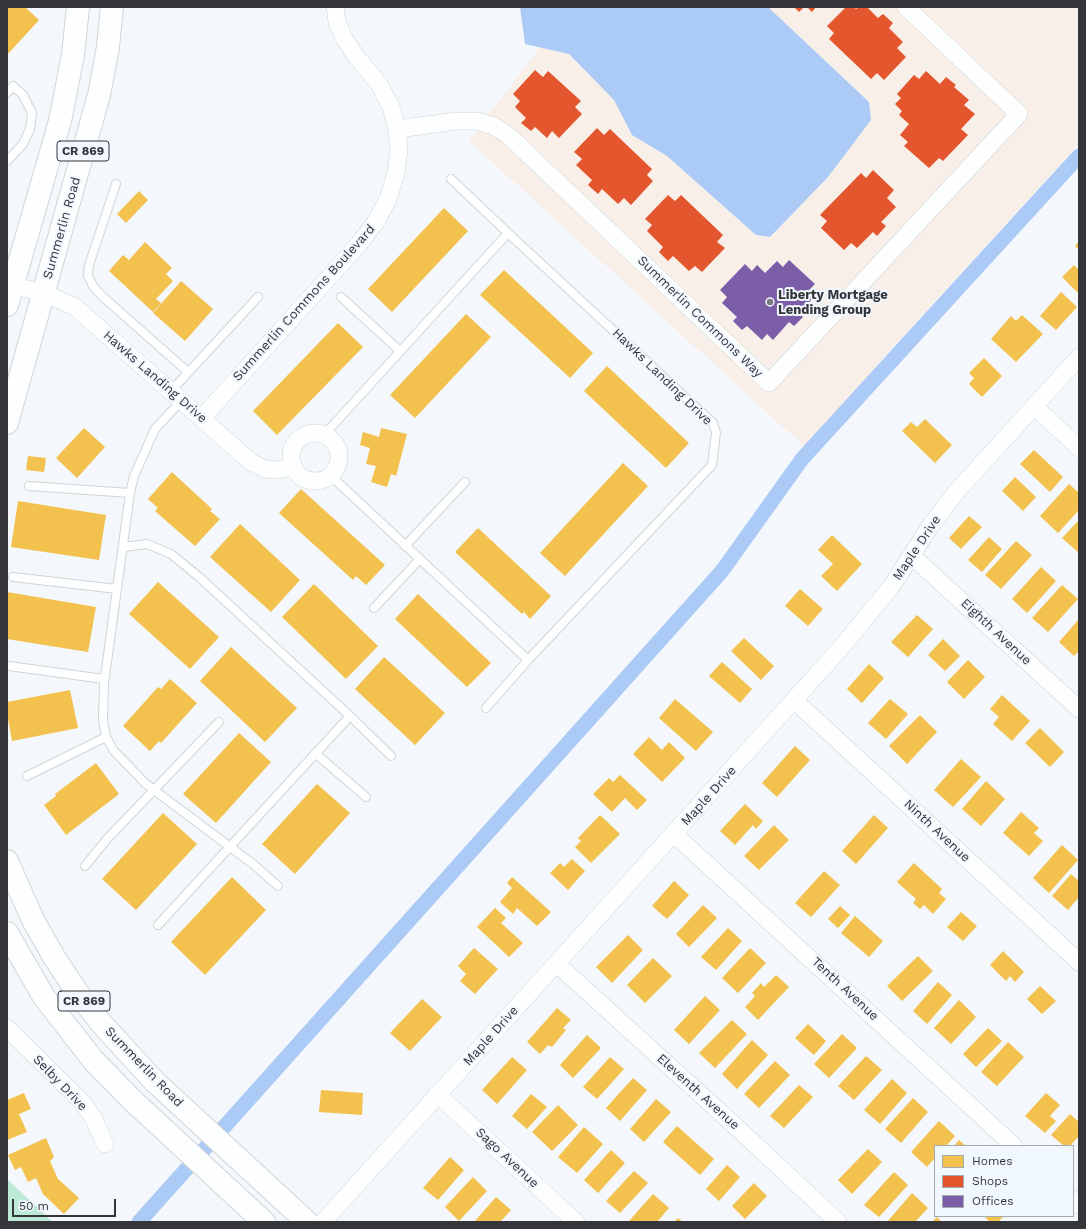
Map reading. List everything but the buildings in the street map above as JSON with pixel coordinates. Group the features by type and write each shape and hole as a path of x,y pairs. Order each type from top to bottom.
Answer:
{"main road":[{"name":"CR 869","path":"9,292 60,121 73,55 78,7"},
{"name":"Summerlin Road","path":"7,423 99,95 108,47 112,7"},
{"name":"Summerlin Road","path":"7,862 33,920 54,957 77,992 127,1053 307,1222"},
{"name":"CR 869","path":"7,933 44,997 72,1035 93,1060 122,1090 264,1222"}],"street":[{"name":"Summerlin Commons Boulevard","path":"202,418 359,244 378,220 388,199 396,174 399,150 397,129 391,107 379,84 355,55 344,38 337,22 335,7"},
{"name":"Summerlin Commons Way","path":"397,129 457,121 477,121 494,126 509,136 769,383 1019,114 906,7"},
{"name":"Hawks Landing Drive","path":"9,292 44,293 75,307 202,418 237,452 251,462 265,469 277,470 294,467"},
{"name":"Maple Drive","path":"323,1222 437,1094 795,701 892,587 931,525 957,491 1079,357"},
{"path":"1034,406 1079,448"},
{"path":"308,434 324,435 334,442 339,454 338,462 330,475 317,480 310,480 298,473 294,467 292,451 298,441 308,434"},
{"name":"Eighth Avenue","path":"912,556 1079,709"},
{"name":"Ninth Avenue","path":"795,701 1079,962"},
{"name":"Tenth Avenue","path":"674,834 1013,1145"},
{"name":"Eleventh Avenue","path":"557,964 732,1123 838,1222"},
{"name":"Selby Drive","path":"7,1028 82,1102 94,1119 105,1144"},
{"name":"Sago Avenue","path":"437,1094 576,1222"}],"lane":[{"path":"7,93 13,86 23,95 32,113 30,129 23,144 7,161"},
{"name":"Hawks Landing Drive","path":"451,179 713,423 716,433 712,465 528,660 486,708"},
{"path":"116,184 89,265 88,276 93,286 102,296 188,372"},
{"path":"324,435 508,233"},
{"path":"258,297 188,372 176,396 155,429 134,476 130,493 104,679 103,719 106,737 114,751 154,790 230,847 278,886"},
{"path":"341,298 400,351"},
{"path":"330,475 528,660"},
{"path":"405,546 465,482"},
{"path":"29,486 130,493"},
{"path":"123,547 147,544 171,554 198,576 350,716 391,756"},
{"path":"374,608 420,559"},
{"path":"13,577 117,589"},
{"path":"8,666 104,679"},
{"path":"158,926 350,716"},
{"path":"85,866 107,839 219,722"},
{"path":"27,776 106,737"},
{"path":"316,753 366,797"}],"shaded area":[{"path":"768,7 1079,7 1079,144 884,357 807,449 469,141 540,47 568,54 615,100 632,135 667,156 756,235 770,237 828,177 871,120 869,102"}],"green space":[{"path":"7,1179 53,1222 7,1222"}],"water":[{"path":"520,7 768,7 869,102 871,120 828,177 770,237 756,235 667,156 632,135 614,100 569,54 525,44"}],"waterway":[{"path":"139,1222 722,571 802,459 1079,156"}],"place":[{"name":"Liberty Mortgage Lending Group","path":"770,302"}]}
